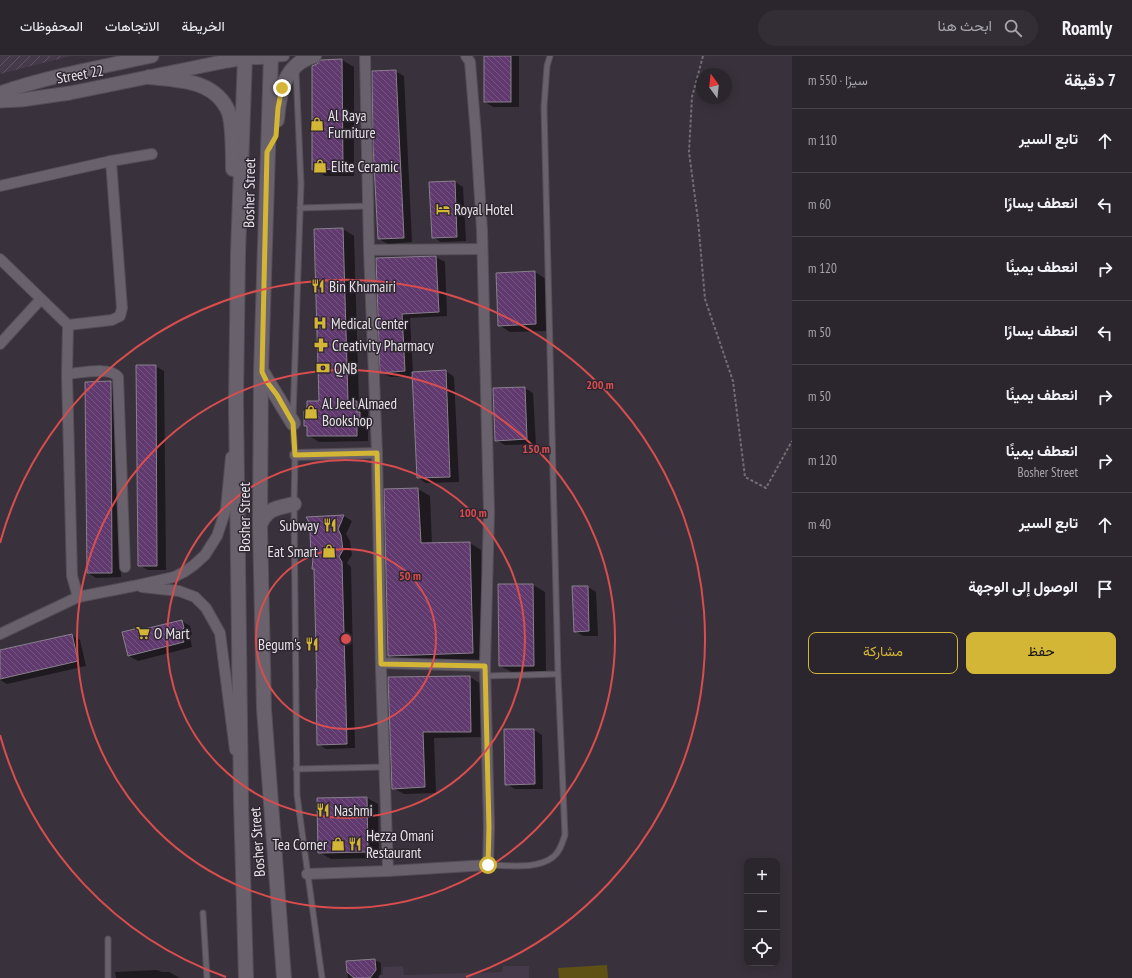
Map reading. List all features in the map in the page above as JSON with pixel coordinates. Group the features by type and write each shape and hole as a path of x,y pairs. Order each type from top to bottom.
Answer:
{"main road":[{"name":"Bosher Street","path":"276,56 267,152 260,526 264,709 284,978"},
{"path":"267,152 276,136 278,108 282,88 287,76 295,66 314,56"},
{"name":"Bosher Street","path":"245,57 238,254 236,402 241,801 246,978"},
{"path":"149,77 182,80 200,85 220,97 229,114 238,254"},
{"path":"262,372 293,423"},
{"path":"260,526 263,518 270,511 294,504"}],"street":[{"name":"Street 22","path":"0,93 68,74 152,56"},
{"name":"Street 22","path":"0,101 21,100 70,93 245,57 276,56"},
{"path":"364,56 369,250 377,453 381,664 388,871"},
{"path":"307,874 488,865 489,827 486,671 489,512 482,249 476,134 470,62 466,56"},
{"path":"0,186 111,161 152,154"},
{"path":"68,325 112,320 120,316 122,308 111,161"},
{"path":"369,250 482,249"},
{"path":"0,258 68,325 67,374 72,576 78,597"},
{"path":"0,344 41,299"},
{"path":"67,374 108,370 115,373 118,377 126,567"},
{"path":"0,634 78,597 174,577 194,565 205,555 217,536 226,509 236,402"},
{"path":"295,455 377,453"},
{"path":"134,586 179,591 195,597 206,608 220,633 241,801"},
{"path":"381,664 486,671"}],"lane":[{"path":"488,865 526,866 540,863 553,857 561,847 565,835 558,674 544,137 544,107 547,66 550,56"},
{"path":"295,66 301,184 293,423 295,455 296,769 297,795 322,978"},
{"path":"300,208 368,206"},
{"path":"486,671 558,674"},
{"path":"296,769 384,767"},
{"path":"204,914 207,978"},
{"path":"108,939 108,978"}],"path":[{"path":"703,56 692,97 689,152 698,220 705,299 733,381 745,477 766,488 792,441"}],"shaded area":[{"path":"0,56 70,56 0,74"},
{"path":"607,965 608,978 559,978 558,968"},
{"path":"403,966 404,975 502,972 503,966 529,966 529,978 379,978 379,975 383,975 383,967"}],"building":[{"path":"484,56 511,56 511,102 484,102"},
{"path":"342,59 343,169 312,170 312,66 321,60"},
{"path":"396,70 404,238 378,239 373,146 372,71"},
{"name":"Royal Hotel","path":"455,181 457,237 432,238 429,182"},
{"path":"343,228 348,401 357,401 357,412 360,412 360,424 357,424 357,436 307,436 307,426 304,426 304,411 307,411 307,401 319,401 314,229"},
{"path":"436,256 439,312 402,314 405,371 380,373 376,258"},
{"path":"535,271 536,324 498,326 496,273"},
{"path":"136,365 156,365 157,566 138,566"},
{"path":"446,370 450,477 417,478 412,372"},
{"path":"111,381 112,573 87,573 85,382"},
{"path":"525,387 527,439 495,441 493,388"},
{"path":"418,488 421,543 470,542 473,653 388,656 384,489"},
{"path":"344,515 338,529 341,535 343,550 339,557 342,562 347,744 317,745 314,569 312,569 313,559 311,557 310,530 312,527 306,517"},
{"path":"498,584 533,584 534,666 499,666"},
{"path":"572,586 588,586 589,631 574,632"},
{"path":"182,620 184,628 181,631 184,642 128,656 122,632 139,628 140,630"},
{"path":"72,634 78,661 0,679 0,650"},
{"path":"470,676 471,732 423,732 425,787 392,789 388,677"},
{"path":"504,729 534,729 535,784 505,785"},
{"path":"367,797 368,852 318,853 317,798"},
{"path":"375,959 376,970 370,978 354,978 347,972 346,961"}],"place":[{"name":"Al Raya Furniture","path":"317,124"},
{"name":"Elite Ceramic","path":"320,166"},
{"name":"Royal Hotel","path":"443,209"},
{"name":"Bin Khumairi","path":"318,286"},
{"name":"Medical Center","path":"320,323"},
{"name":"Creativity Pharmacy","path":"321,345"},
{"name":"QNB","path":"323,368"},
{"name":"Al Jeel Almaed Bookshop","path":"311,412"},
{"name":"Subway","path":"330,525"},
{"name":"Eat Smart","path":"329,551"},
{"name":"O Mart","path":"143,633"},
{"name":"Begum's","path":"312,644"},
{"name":"Nashmi","path":"323,810"},
{"name":"Tea Corner","path":"338,844"},
{"name":"Hezza Omani Restaurant","path":"355,844"}],"route":[{"path":"282,88 278,108 276,136 267,152 262,372 270,388 277,395 293,423 295,455 377,453 381,664 485,666 489,827 488,865"}]}
